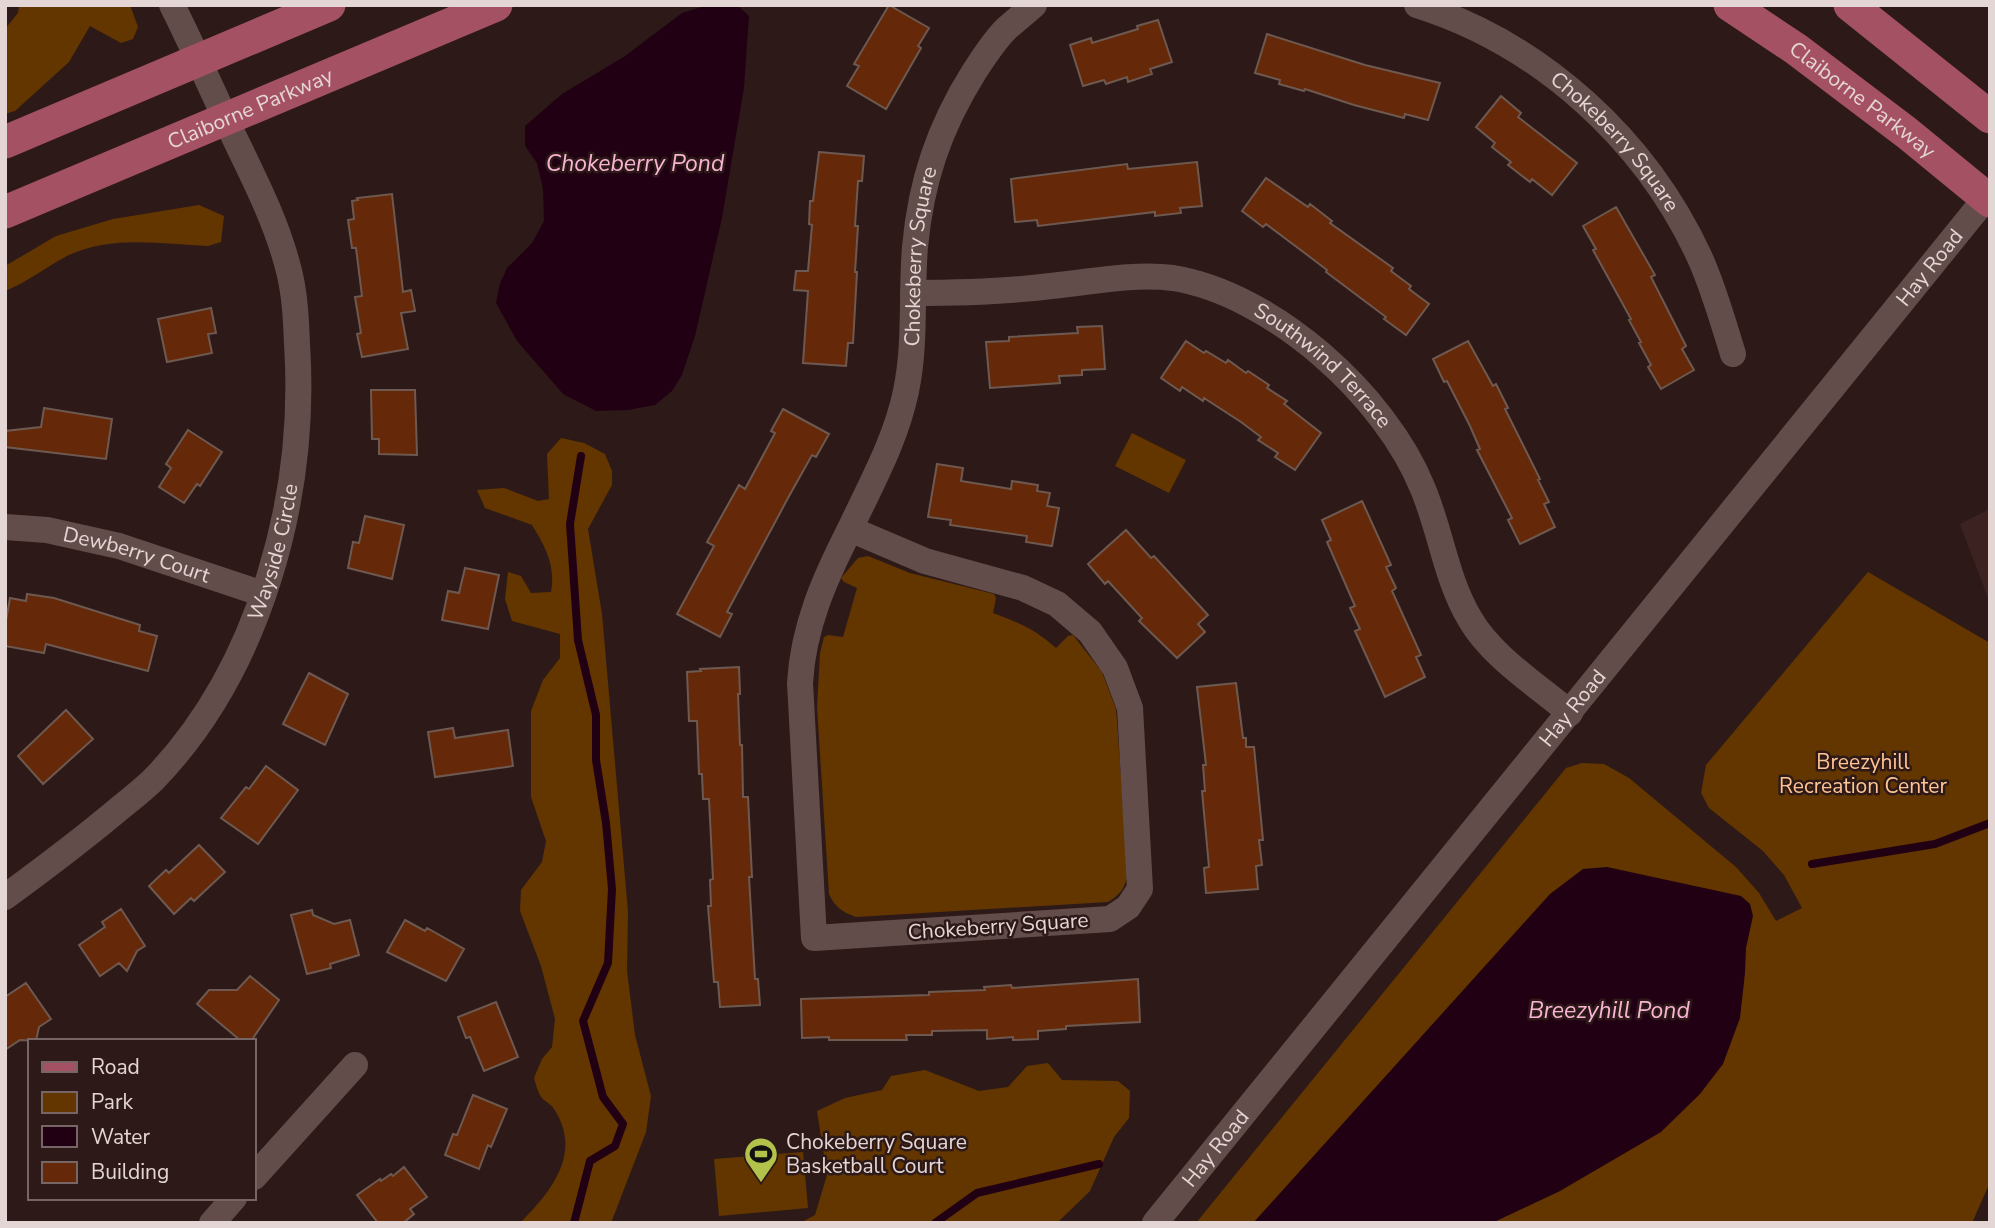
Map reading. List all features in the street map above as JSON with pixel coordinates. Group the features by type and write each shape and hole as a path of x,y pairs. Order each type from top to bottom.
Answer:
{"main road":[{"path":"5,142 329,5"},
{"name":"Claiborne Parkway","path":"5,212 496,5"},
{"name":"Claiborne Parkway","path":"1730,5 1796,49 1988,197"},
{"path":"1850,5 1990,117"}],"street":[{"name":"Wayside Circle","path":"5,897 71,849 143,789 188,740 205,717 238,657 263,594 286,518 298,433 300,382 294,295 276,231 255,180 172,5"},
{"name":"Chokeberry Square","path":"850,529 925,561 1023,588 1057,604 1074,617 1104,649 1115,668 1130,708 1139,889 1128,907 1110,919 814,938 800,683 804,645 824,581 895,433 907,390 920,206 928,167 943,128 992,45 1034,5"},
{"name":"Chokeberry Square","path":"1417,5 1445,14 1491,36 1538,64 1578,95 1615,131 1655,180 1676,212 1700,258 1719,305 1732,354"},
{"name":"Hay Road","path":"1155,1223 1988,197"},
{"name":"Southwind Terrace","path":"913,293 996,293 1140,277 1169,278 1198,283 1235,296 1269,315 1353,383 1388,425 1422,486 1437,524 1451,578 1470,619 1489,646 1570,713"},
{"name":"Dewberry Court","path":"5,527 47,530 119,545 263,594"},
{"path":"256,1175 355,1065"},
{"path":"212,1223 232,1200"}],"shaded area":[{"path":"1990,509 1990,603 1960,524"}],"green space":[{"path":"19,5 130,5 138,27 133,39 121,43 90,26 69,62 15,111 5,114 5,29 18,13"},
{"path":"199,205 224,216 221,242 208,246 136,242 101,245 67,256 5,291 5,266 56,236 113,219"},
{"path":"1132,433 1186,460 1169,493 1115,466"},
{"path":"561,438 584,443 605,454 612,471 612,485 588,529 602,614 628,912 627,971 635,1035 651,1096 646,1132 611,1223 520,1223 552,1185 564,1156 562,1125 553,1107 541,1096 534,1078 542,1059 552,1047 555,1019 541,966 520,911 521,890 542,862 546,841 531,797 531,711 543,680 560,658 560,634 512,621 505,599 508,572 521,576 531,593 551,592 551,565 532,525 485,508 477,490 504,488 538,501 549,499 547,454"},
{"path":"868,556 910,573 994,594 996,598 993,613 1026,627 1056,648 1068,636 1073,635 1102,672 1116,709 1128,873 1122,890 1108,902 856,917 836,906 829,894 817,707 820,653 824,637 843,637 857,588 841,578 858,558"},
{"name":"Breezyhill Recreation Center","path":"1868,572 1990,643 1990,1182 1972,1223 1196,1223 1566,768 1582,763 1604,764 1629,778 1736,867 1759,893 1776,921 1802,908 1784,875 1763,851 1709,808 1701,793 1706,765"},
{"path":"1048,1063 1062,1080 1118,1081 1130,1091 1129,1118 1114,1137 1090,1191 1057,1223 800,1223 815,1215 827,1175 817,1111 845,1098 882,1090 891,1076 925,1070 979,1091 1008,1087 1027,1066"},
{"name":"Chokeberry Square Basketball Court","path":"803,1152 808,1208 719,1216 714,1159"}],"water":[{"name":"Chokeberry Pond","path":"708,5 737,5 749,16 744,88 722,218 695,336 682,375 672,391 655,405 628,410 596,411 563,394 517,341 496,303 500,283 507,268 532,243 544,221 543,189 537,163 525,146 525,126 562,94 625,56 682,13"},
{"name":"Breezyhill Pond","path":"1607,867 1741,896 1750,904 1753,916 1746,948 1740,1018 1723,1064 1700,1094 1661,1132 1560,1191 1492,1223 1253,1223 1550,894 1583,869"}],"building":[{"path":"889,5 929,28 918,46 921,48 886,109 847,86 859,66 854,64"},
{"path":"1158,20 1172,62 1150,69 1152,74 1128,82 1127,77 1106,84 1104,80 1083,86 1070,45 1091,38 1092,43"},
{"path":"1267,34 1365,65 1440,83 1428,120 1405,114 1404,118 1354,105 1305,89 1304,91 1279,84 1280,80 1255,73"},
{"path":"1501,96 1521,113 1518,117 1577,163 1552,195 1508,165 1511,162 1492,147 1495,143 1476,127"},
{"path":"819,152 864,156 862,181 858,181 855,226 858,226 853,343 848,343 846,366 803,363 808,291 794,290 796,271 808,271 812,225 809,224 810,201 813,201"},
{"path":"1197,162 1202,206 1180,208 1181,213 1155,216 1155,212 1038,226 1037,220 1015,222 1011,179 1127,164 1128,169"},
{"path":"1266,178 1308,207 1310,204 1332,221 1330,223 1393,268 1391,271 1411,286 1409,289 1429,304 1406,335 1306,254 1266,224 1263,227 1242,211"},
{"path":"392,194 403,292 411,290 415,311 401,313 408,349 362,357 357,334 361,333 355,297 362,296 356,248 352,248 348,220 354,219 352,201 358,200 357,198"},
{"path":"1616,207 1655,275 1651,277 1686,346 1682,349 1694,370 1661,389 1648,367 1651,365 1629,320 1631,319 1593,250 1596,249 1583,226"},
{"path":"211,308 216,333 208,334 212,353 167,362 158,319"},
{"path":"1102,326 1105,369 1082,370 1082,375 1059,376 1060,383 990,388 986,342 1009,341 1009,337 1078,333 1077,327"},
{"path":"1186,341 1226,363 1228,360 1269,385 1267,388 1287,401 1284,404 1321,433 1295,470 1275,457 1278,453 1258,440 1261,437 1241,422 1204,398 1203,401 1182,387 1180,391 1161,378"},
{"path":"1468,341 1493,386 1496,384 1549,502 1544,504 1555,527 1520,544 1508,520 1512,518 1477,450 1480,449 1470,426 1433,359"},
{"path":"371,390 415,390 417,455 379,454 379,439 372,439"},
{"path":"44,408 112,419 106,459 5,447 5,431 41,427"},
{"path":"783,409 829,434 816,457 812,455 788,498 727,612 732,614 720,637 677,614 714,546 707,542 739,485 745,489 775,433 771,431"},
{"path":"188,430 222,452 200,486 197,484 184,503 159,487 171,468 166,464"},
{"path":"937,464 963,468 961,481 1011,489 1012,481 1038,485 1037,491 1050,493 1047,506 1059,508 1052,546 1026,542 1027,536 950,525 951,520 928,517"},
{"path":"1362,501 1391,565 1386,567 1396,588 1392,591 1421,655 1416,657 1425,677 1385,697 1355,631 1360,629 1350,608 1355,606 1327,542 1331,540 1322,520"},
{"path":"365,516 404,525 392,579 348,568 353,542 359,543"},
{"path":"1126,530 1208,615 1198,624 1205,632 1177,658 1139,621 1142,618 1108,581 1105,584 1088,564"},
{"path":"465,568 499,575 488,629 442,620 448,591 459,593"},
{"path":"27,594 54,598 140,625 139,631 157,636 148,671 46,644 44,653 5,646 10,598 26,601"},
{"path":"739,667 743,797 748,797 752,877 749,877 755,979 758,979 760,1005 720,1007 718,982 714,982 708,906 711,906 710,880 713,879 709,799 703,799 702,774 699,774 697,721 689,721 687,672"},
{"path":"309,673 348,694 325,745 283,724"},
{"path":"1236,683 1243,738 1246,738 1246,747 1254,747 1263,840 1259,840 1262,865 1256,866 1258,889 1206,893 1204,868 1209,867 1202,791 1205,791 1203,765 1206,765 1197,687"},
{"path":"66,710 93,739 43,784 18,756"},
{"path":"453,728 455,738 508,730 513,766 435,777 428,732"},
{"path":"266,766 298,790 258,844 221,818 246,787 249,789"},
{"path":"199,845 225,872 194,901 191,898 174,914 149,886 166,870 169,873"},
{"path":"121,909 145,946 137,951 127,971 119,963 100,976 79,945 105,927 102,922"},
{"path":"312,910 313,915 334,924 350,920 359,955 330,964 331,968 307,974 291,915"},
{"path":"405,920 425,931 427,928 464,949 446,981 387,952"},
{"path":"250,976 279,1000 252,1039 239,1039 197,1004 209,990 237,990"},
{"path":"1138,979 1140,1022 1066,1026 1066,1029 1038,1031 1038,1039 987,1039 987,1030 932,1031 932,1035 906,1035 907,1040 802,1038 801,999 929,995 929,992 985,990 984,987 1011,985 1012,988"},
{"path":"26,983 51,1019 39,1027 36,1039 20,1040 5,1050 5,997"},
{"path":"496,1002 518,1057 484,1071 470,1037 466,1038 458,1017"},
{"path":"473,1095 507,1109 479,1169 445,1155 453,1134 457,1135"},
{"path":"404,1167 427,1197 410,1209 414,1214 403,1223 378,1223 357,1195 380,1179 381,1181 391,1174 393,1176"}],"waterway":[{"path":"574,1223 590,1161 615,1146 623,1124 603,1097 583,1021 608,963 612,889 606,823 596,760 596,715 578,640 570,524 581,456"},
{"path":"1812,864 1935,844 1990,823"},
{"path":"935,1223 977,1193 1099,1164"}],"place":[{"name":"Chokeberry Square Basketball Court","path":"761,1184"}]}
